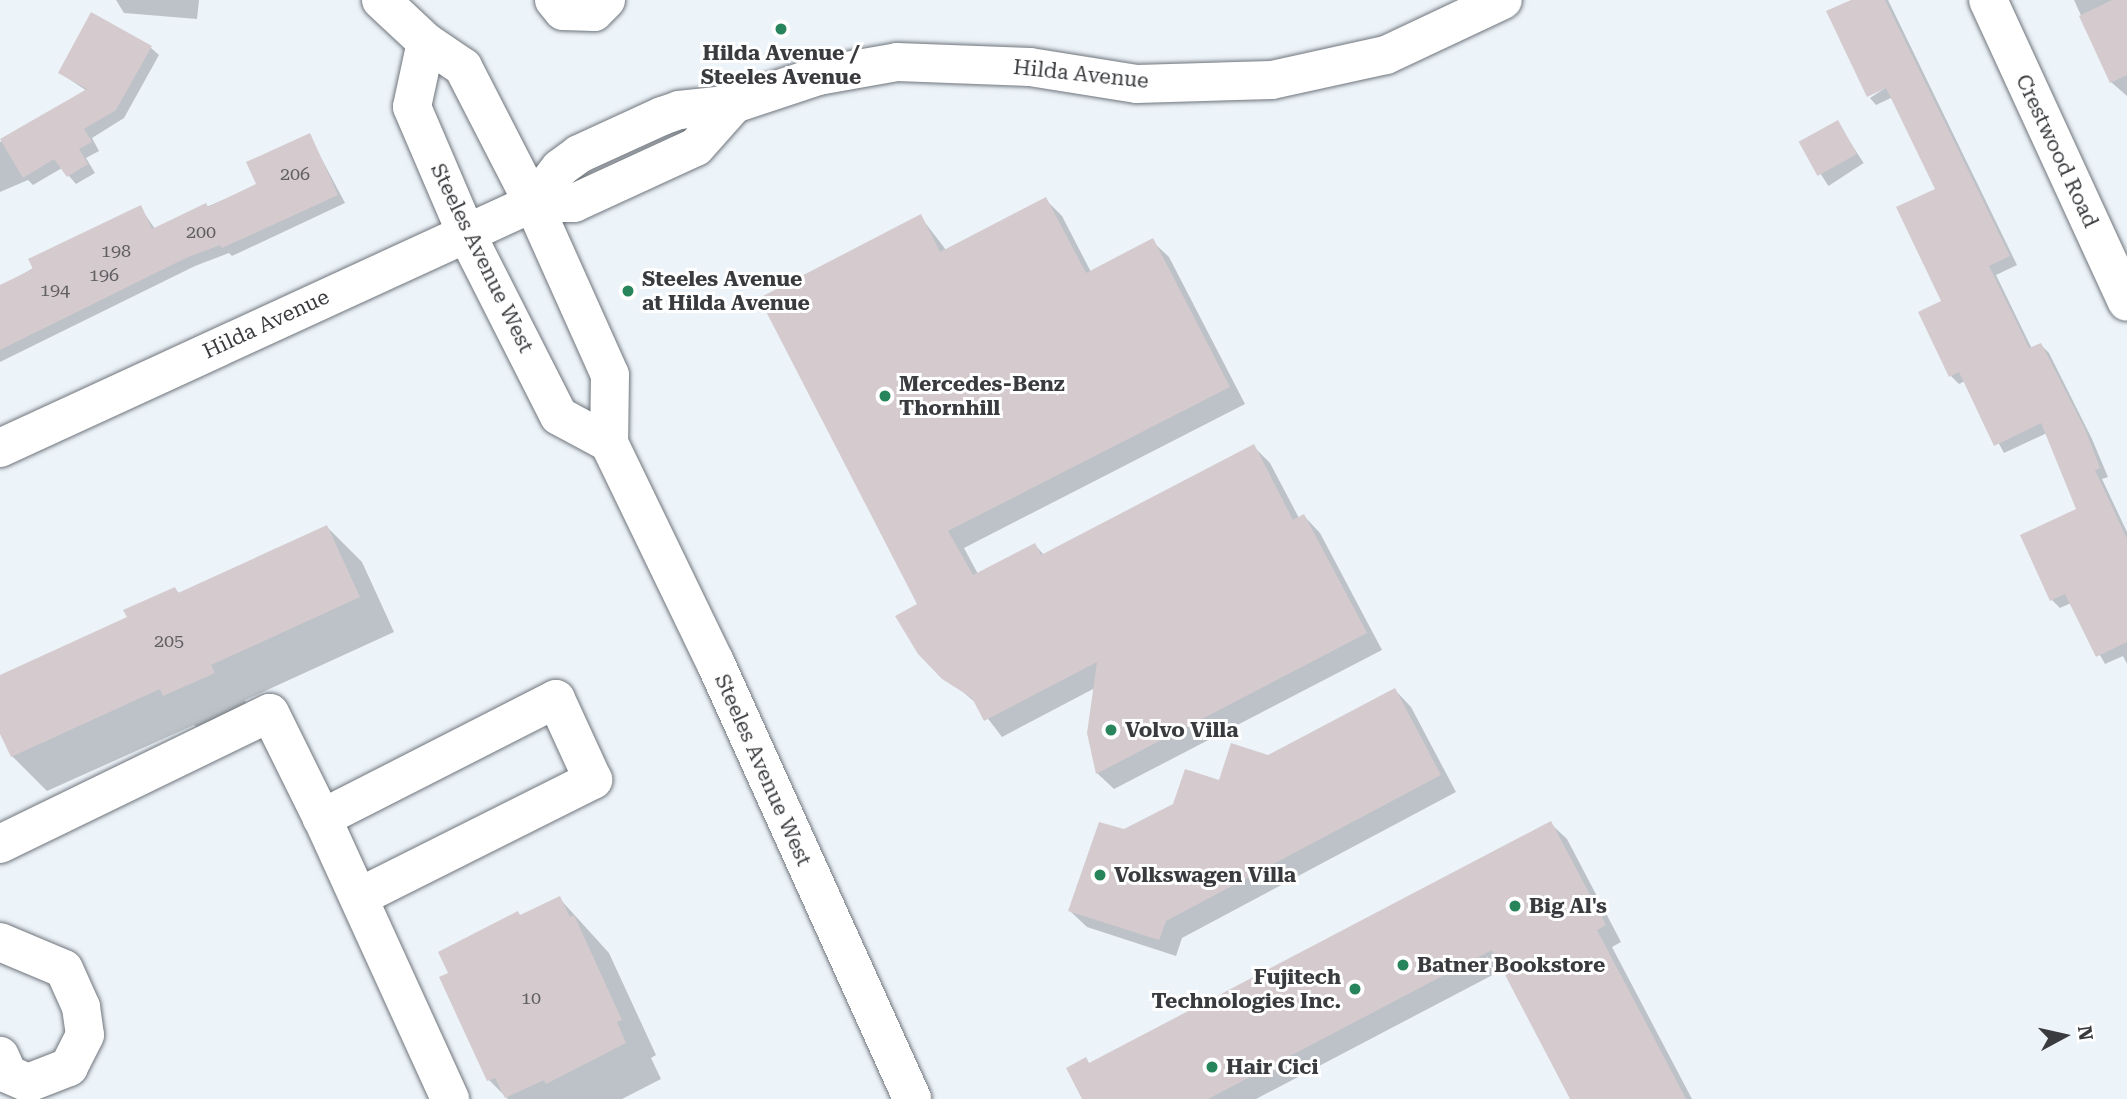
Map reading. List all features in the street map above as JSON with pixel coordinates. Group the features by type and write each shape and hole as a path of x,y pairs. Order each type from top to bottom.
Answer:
{"street":[{"name":"Steeles Avenue West","path":"381,0 426,42 463,66 533,203 610,375 609,443 715,662 912,1099"},
{"path":"554,0 563,12 594,12 606,0"},
{"name":"Hilda Avenue","path":"0,448 533,203 560,168 579,154 679,110 734,104 818,76 897,62 1030,67 1137,83 1272,80 1386,55 1466,8 1503,0"},
{"name":"Crestwood Road","path":"1987,0 2127,302"},
{"name":"Steeles Avenue West","path":"426,42 412,107 466,233 559,416 609,443"},
{"path":"323,818 556,699 593,780 359,897"},
{"path":"0,844 270,713 323,818 450,1099"},
{"path":"0,942 64,969 82,1007 85,1035 69,1067 28,1083 8,1074 0,1056"}],"building":[{"path":"1851,0 1885,0 2010,256 1989,266 2029,348 2041,343 2085,429 2100,468 2095,470 2127,539 2127,642 2096,657 2065,594 2050,601 2020,535 2076,509 2041,423 1994,446 1959,372 1949,377 1918,312 1941,301 1896,207 1935,189 1886,88 1867,97 1826,11"},
{"path":"2112,0 2127,0 2127,75 2110,83 2079,16"},
{"path":"91,12 152,46 116,110 84,129 92,142 79,149 88,164 67,177 54,159 23,178 0,139 87,89 58,73"},
{"path":"1838,120 1857,154 1818,176 1799,142"},
{"path":"310,133 338,195 222,248 220,245 186,258 0,350 0,285 33,269 28,259 141,205 152,229 206,203 208,207 256,184 246,162"},
{"path":"1046,197 1086,273 1153,238 1230,387 948,531 973,575 1035,543 1041,555 1254,444 1293,520 1304,514 1367,633 1096,774 1087,733 1097,662 984,721 972,698 942,679 918,654 895,616 917,604 759,298 921,214 940,252"},
{"path":"327,525 360,597 211,665 215,673 163,696 160,689 11,757 0,734 0,675 127,617 123,610 175,587 178,593"},
{"path":"1395,688 1441,775 1166,921 1159,940 1068,911 1099,822 1124,829 1173,804 1185,769 1219,780 1231,743 1268,755"},
{"path":"1551,821 1606,925 1597,930 1686,1099 1570,1099 1492,950 1208,1099 1082,1099 1066,1068 1086,1057 1089,1063"},
{"path":"560,896 570,917 574,915 622,1020 617,1022 626,1043 546,1084 544,1080 505,1098 495,1078 487,1081 439,977 448,973 438,952 518,911 520,915"}],"place":[{"name":"Hilda Avenue / Steeles Avenue","path":"781,29"},
{"name":"Steeles Avenue at Hilda Avenue","path":"628,291"},
{"name":"Mercedes-Benz Thornhill","path":"885,396"},
{"name":"Volvo Villa","path":"1111,730"},
{"name":"Volkswagen Villa","path":"1100,875"},
{"name":"Big Al's","path":"1515,906"},
{"name":"Batner Bookstore","path":"1403,965"},
{"name":"Fujitech Technologies Inc.","path":"1355,989"},
{"name":"Hair Cici","path":"1212,1067"}]}
